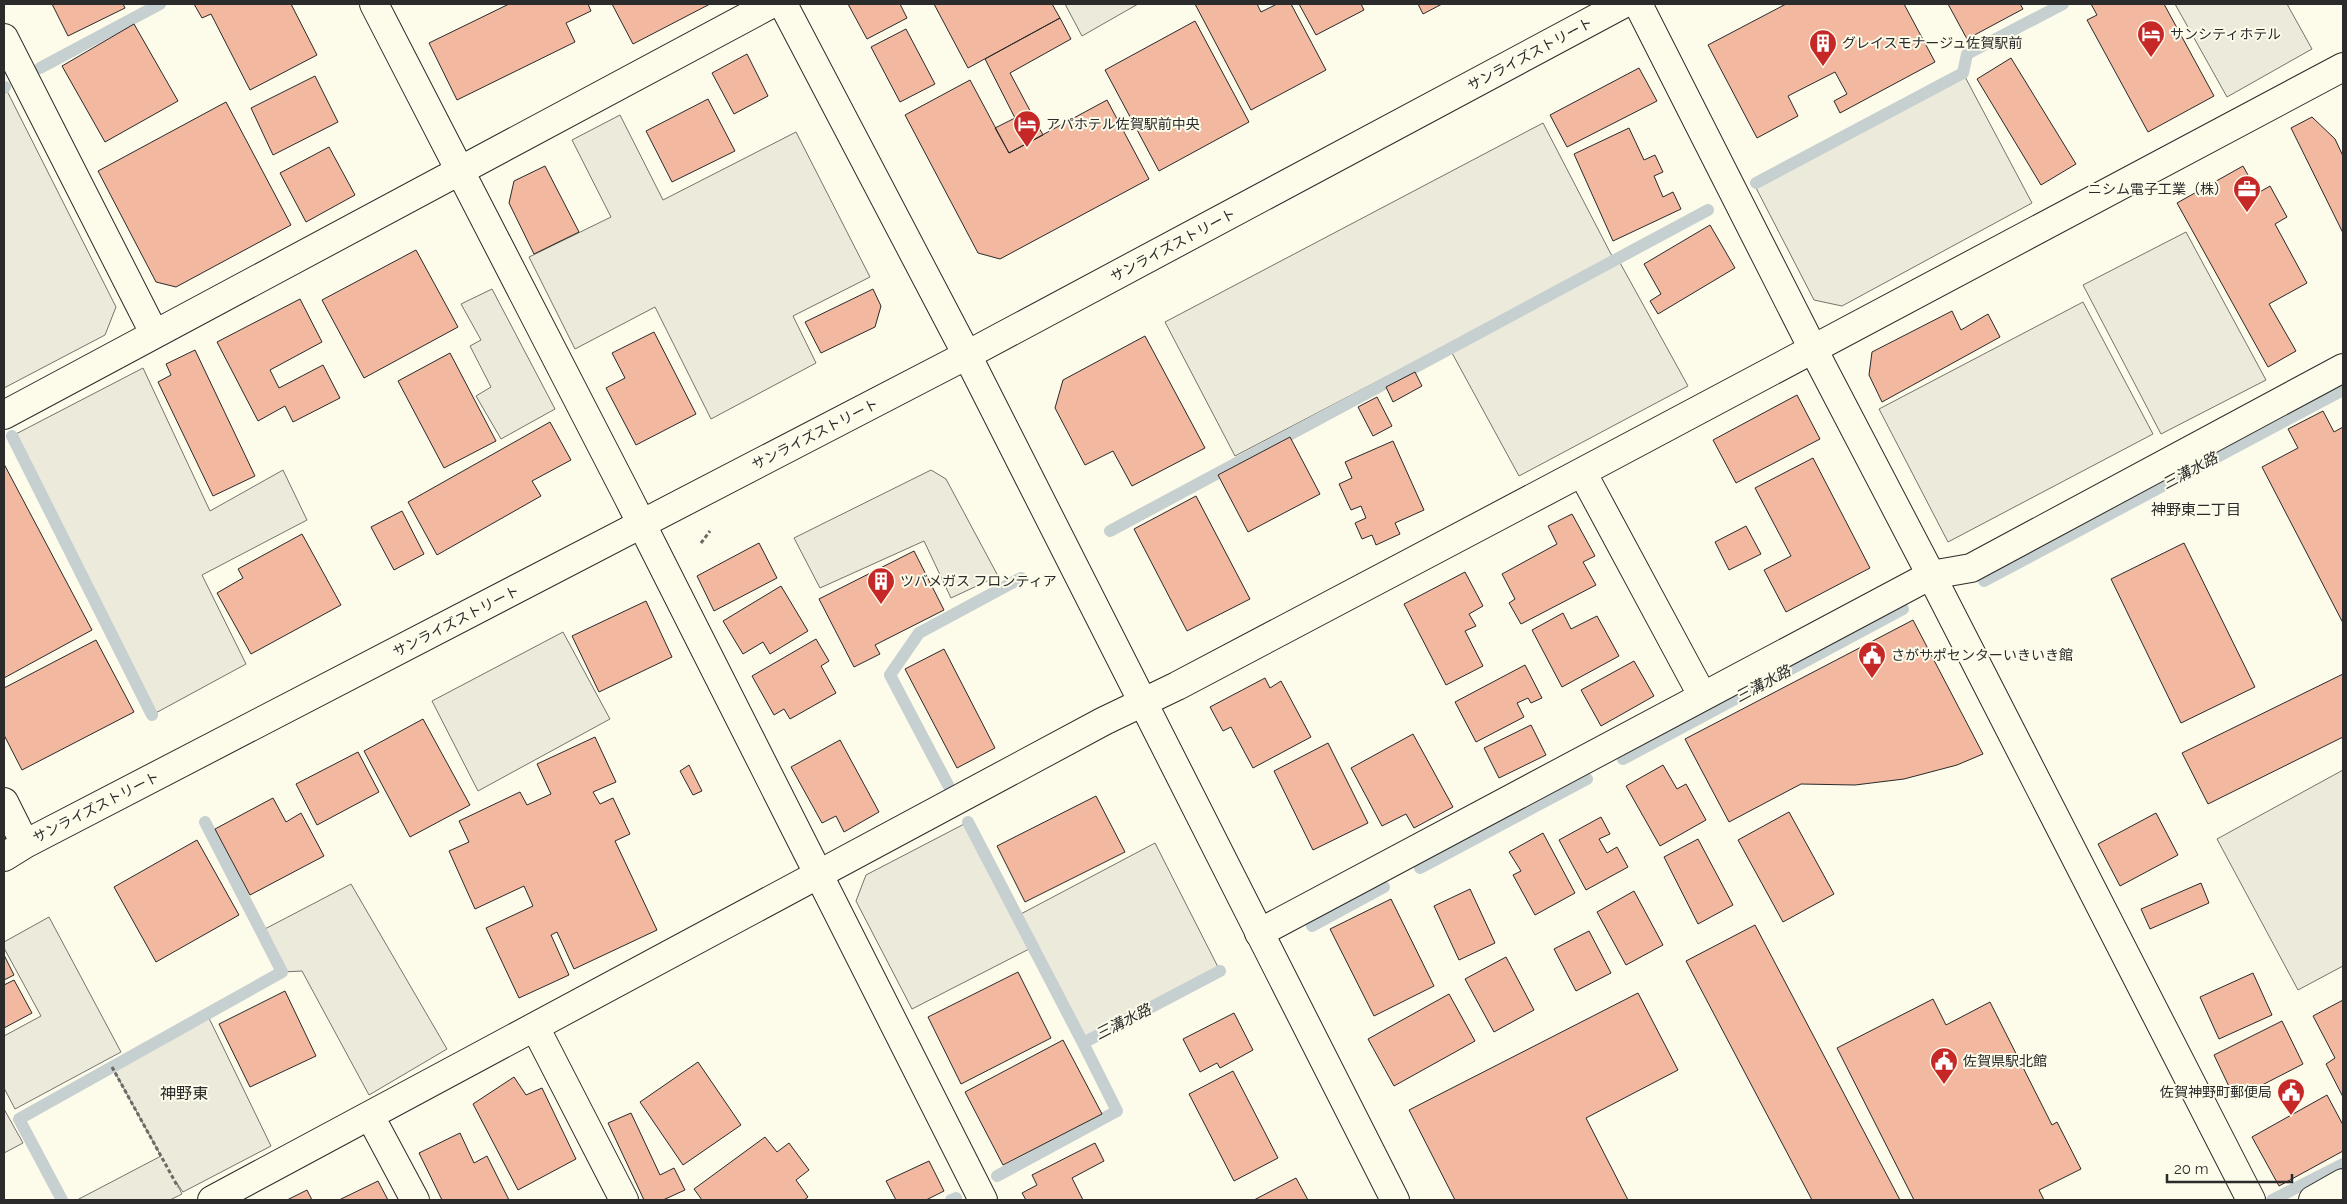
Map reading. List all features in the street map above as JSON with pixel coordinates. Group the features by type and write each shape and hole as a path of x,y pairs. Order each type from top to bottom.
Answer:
{"street":[{"path":"374,4 642,525 983,1200"},
{"path":"4,415 771,4"},
{"path":"783,4 967,355 1394,1200"},
{"name":"サンライズストリート","path":"14,851 967,355 1623,4"},
{"path":"1638,4 1813,349 2251,1200"},
{"path":"4,38 154,333"},
{"path":"212,1200 1096,726 1582,472 2343,67"},
{"path":"1259,933 1702,695 1931,575 1971,568 2343,368"},
{"path":"1582,472 1702,695"},
{"path":"4,802 14,851"},
{"path":"535,1027 624,1200"},
{"path":"370,1116 415,1200"},
{"path":"2313,1200 2343,1183"}],"path":[{"path":"112,1067 182,1194"}],"shaded area":[{"path":"1065,4 1138,4 1082,36"},
{"path":"2175,4 2287,4 2312,49 2227,97"},
{"path":"1963,73 2032,203 1842,306 1814,300 1754,184"},
{"path":"4,85 116,307 105,335 4,388"},
{"path":"620,115 663,200 796,132 870,277 793,316 816,363 711,419 655,307 575,349 529,257 611,217 572,140"},
{"path":"1543,123 1613,258 1235,456 1165,322"},
{"path":"2186,232 2266,380 2161,434 2083,285"},
{"path":"1619,261 1688,386 1519,476 1452,353"},
{"path":"492,289 555,409 501,439 476,396 491,387 470,346 481,340 461,304"},
{"path":"2083,302 2153,434 1948,542 1879,409"},
{"path":"143,368 210,511 283,470 307,520 202,575 246,664 152,715 12,436"},
{"path":"931,470 946,479 998,576 951,598 924,541 820,588 794,538"},
{"path":"563,632 610,719 478,791 432,701"},
{"path":"2343,770 2343,966 2298,990 2217,839"},
{"path":"968,822 1017,916 1155,843 1220,971 1083,1043 1033,947 912,1009 856,901 866,875"},
{"path":"351,884 447,1049 369,1095 302,971 282,972 261,931"},
{"path":"49,917 121,1052 15,1109 4,1088 4,1036 41,1016 4,948 4,942"},
{"path":"207,1014 271,1146 183,1192 176,1182 182,1194 170,1200 77,1200 161,1156 112,1067"},
{"path":"4,1109 23,1143 4,1153"}],"building":[{"path":"52,4 123,4 125,8 68,36"},
{"path":"194,4 291,4 317,55 250,90 211,14 202,18"},
{"path":"509,4 588,4 591,11 566,23 575,42 457,100 429,43"},
{"path":"612,4 710,4 633,44"},
{"path":"848,4 900,4 907,18 867,39"},
{"path":"934,4 1052,4 1060,18 968,68"},
{"path":"1195,4 1257,4 1261,12 1277,4 1291,4 1326,70 1251,110"},
{"path":"1299,4 1361,4 1364,10 1316,35"},
{"path":"1418,4 1442,4 1423,14"},
{"name":"グレイスモナージュ佐賀駅前","path":"1786,4 1904,4 1935,62 1840,113 1834,101 1847,94 1835,72 1788,96 1798,116 1757,138 1708,45"},
{"path":"1948,4 2020,4 2023,9 1967,39"},
{"name":"サンシティホテル","path":"2091,4 2164,4 2214,96 2148,132 2087,20 2097,15"},
{"path":"1060,18 1071,39 1010,73 1043,135 1009,153 995,128 1015,118 985,59"},
{"path":"1195,21 1249,122 1159,171 1105,70"},
{"path":"134,24 178,101 105,142 62,66"},
{"path":"906,29 935,84 900,102 871,47"},
{"path":"747,54 768,96 734,114 712,73"},
{"path":"2011,58 2076,164 2041,185 1977,79"},
{"path":"1639,68 1657,101 1567,147 1550,115"},
{"path":"315,76 338,122 273,155 251,108"},
{"path":"970,80 1009,153 1107,100 1149,179 1000,259 978,253 905,115"},
{"path":"708,99 735,151 672,182 646,131"},
{"path":"226,102 291,225 176,287 156,282 98,171"},
{"path":"2312,117 2335,139 2343,156 2343,233 2291,128"},
{"path":"1629,128 1644,160 1655,155 1663,172 1654,176 1663,197 1673,192 1681,209 1613,241 1574,154"},
{"path":"329,147 355,195 306,222 280,173"},
{"path":"545,166 579,232 534,254 509,203 514,181"},
{"path":"2243,166 2258,193 2270,186 2287,217 2275,224 2307,283 2269,304 2296,351 2268,367 2177,203"},
{"path":"1710,225 1735,268 1658,314 1650,301 1661,294 1644,264"},
{"path":"416,250 458,327 364,378 322,300"},
{"path":"873,289 881,306 875,327 821,353 805,322"},
{"path":"300,299 322,342 270,370 279,388 323,365 340,398 293,422 285,406 258,421 217,342"},
{"path":"1952,311 1961,330 1988,314 2000,337 1882,402 1869,375 1872,352"},
{"path":"654,332 696,414 636,445 606,388 625,378 612,353"},
{"path":"1145,336 1205,448 1132,486 1113,451 1085,465 1055,408 1063,380"},
{"path":"195,350 255,476 213,496 158,382 171,375 166,364"},
{"path":"450,353 496,441 444,468 398,381"},
{"path":"1415,372 1422,386 1393,402 1386,387"},
{"path":"1797,395 1820,439 1736,483 1713,440"},
{"path":"1377,397 1392,426 1373,436 1358,407"},
{"path":"2323,411 2334,432 2343,427 2343,623 2262,467 2298,448 2288,429"},
{"path":"550,422 571,460 532,481 541,496 437,555 408,502"},
{"path":"1290,437 1320,494 1248,532 1218,475"},
{"path":"1393,441 1424,510 1395,523 1400,534 1376,545 1372,535 1362,539 1355,523 1366,518 1361,506 1351,510 1339,484 1352,478 1345,462"},
{"path":"1813,458 1870,568 1786,612 1764,570 1791,556 1755,488"},
{"path":"4,464 92,630 4,678"},
{"path":"1196,496 1250,599 1187,631 1134,529"},
{"path":"402,511 424,554 394,570 371,527"},
{"path":"1572,514 1595,556 1583,562 1596,585 1521,624 1509,603 1515,599 1502,574 1557,544 1548,526"},
{"path":"1746,526 1761,554 1729,570 1715,542"},
{"path":"302,534 341,605 251,654 217,593 243,578 238,569"},
{"path":"759,543 777,578 714,611 697,576"},
{"path":"2184,543 2255,687 2181,723 2111,579"},
{"name":"ツバメガス フロンティア","path":"914,551 944,610 875,645 880,654 854,667 819,599"},
{"path":"1465,572 1483,606 1469,614 1476,626 1465,631 1483,666 1446,685 1404,604"},
{"path":"781,586 808,631 770,654 763,642 743,654 723,621"},
{"path":"646,601 672,657 599,692 572,636"},
{"path":"1563,613 1571,629 1597,616 1619,656 1562,687 1532,630"},
{"name":"さがサポセンターいきいき館","path":"1913,620 1983,754 1957,765 1904,779 1855,785 1801,784 1729,822 1685,739"},
{"path":"816,639 829,661 821,666 836,693 790,719 784,709 774,715 752,676"},
{"path":"96,640 134,712 22,770 4,735 4,688"},
{"path":"944,649 995,748 957,768 905,669"},
{"path":"1634,661 1654,696 1601,726 1581,690"},
{"path":"1525,665 1542,698 1531,703 1528,698 1517,703 1524,717 1476,742 1455,702"},
{"path":"2343,674 2343,737 2208,804 2182,753"},
{"path":"1265,678 1270,688 1281,681 1311,737 1253,768 1231,727 1223,731 1210,707"},
{"path":"423,719 470,805 410,837 364,751"},
{"path":"1531,725 1546,755 1499,778 1484,748"},
{"path":"1413,734 1453,807 1414,828 1406,814 1382,826 1351,768"},
{"path":"595,737 616,782 593,792 600,804 613,798 630,834 615,841 657,930 574,969 557,932 551,935 569,975 519,998 486,928 533,906 524,886 475,909 449,851 469,842 459,821 520,792 527,805 551,794 537,764"},
{"path":"840,740 879,812 844,832 836,816 822,823 791,767"},
{"path":"1328,743 1368,823 1313,850 1274,771"},
{"path":"358,752 379,792 317,825 296,784"},
{"path":"689,765 702,791 693,795 680,771"},
{"path":"1663,765 1677,789 1686,784 1706,820 1660,846 1626,786"},
{"path":"1096,796 1125,852 1025,902 997,846"},
{"path":"273,798 286,822 301,813 324,856 250,895 215,829"},
{"path":"1789,812 1834,894 1783,922 1738,840"},
{"path":"2156,813 2178,855 2120,886 2098,844"},
{"path":"1601,817 1610,834 1599,839 1607,853 1617,847 1628,867 1586,890 1559,840"},
{"path":"1543,833 1575,893 1535,915 1513,875 1521,871 1509,852"},
{"path":"1698,839 1733,905 1698,924 1664,857"},
{"path":"197,840 239,915 156,962 114,887"},
{"path":"2201,883 2209,903 2150,929 2141,909"},
{"path":"1470,889 1495,943 1459,960 1434,906"},
{"path":"1634,891 1663,945 1626,965 1597,912"},
{"path":"1391,899 1434,986 1374,1016 1330,929"},
{"path":"1755,925 1900,1200 1812,1200 1686,961"},
{"path":"1589,931 1611,973 1576,991 1554,949"},
{"path":"4,955 14,975 4,980"},
{"path":"1506,957 1534,1010 1494,1032 1465,979"},
{"path":"1018,972 1051,1038 961,1084 928,1017"},
{"path":"2253,973 2272,1015 2219,1039 2200,997"},
{"path":"14,980 32,1013 4,1028 4,985"},
{"path":"285,991 316,1056 250,1087 219,1024"},
{"path":"1638,993 1678,1070 1586,1118 1628,1200 1455,1200 1409,1110"},
{"path":"1449,994 1475,1041 1394,1086 1368,1039"},
{"name":"佐賀県駅北館","path":"1933,999 1946,1025 1990,1002 2052,1125 2057,1122 2081,1169 2039,1190 2044,1200 1914,1200 1837,1048"},
{"path":"2343,1000 2343,1097 2326,1064 2335,1058 2313,1016"},
{"path":"1234,1013 1253,1050 1220,1068 1217,1063 1200,1072 1183,1039"},
{"path":"2282,1021 2303,1064 2235,1099 2214,1055"},
{"path":"1063,1040 1102,1114 1003,1165 965,1092"},
{"path":"698,1062 741,1125 683,1165 640,1102"},
{"path":"1233,1071 1278,1158 1234,1181 1189,1094"},
{"path":"514,1077 526,1095 542,1088 576,1159 518,1190 473,1104"},
{"path":"2327,1095 2343,1125 2343,1151 2279,1186 2252,1137"},
{"path":"631,1113 660,1175 674,1168 685,1190 663,1200 644,1200 608,1123"},
{"path":"460,1133 474,1163 487,1156 509,1200 442,1200 419,1153"},
{"path":"765,1137 777,1152 789,1143 809,1170 796,1180 808,1197 804,1200 702,1200 694,1189"},
{"path":"1095,1143 1104,1161 1072,1178 1083,1200 1026,1200 1022,1193 1037,1185 1032,1175"},
{"path":"929,1161 944,1191 926,1200 896,1200 886,1181"},
{"path":"1296,1178 1308,1200 1254,1200"},
{"path":"378,1181 388,1200 339,1200"},
{"path":"307,1190 312,1200 287,1200"}],"waterway":[{"path":"40,68 160,4"},
{"path":"1756,183 1963,73 1967,54 2063,4"},
{"path":"1110,531 1708,210"},
{"name":"三溝水路","path":"1984,581 2343,390"},
{"path":"12,436 152,715"},
{"path":"948,785 890,675 919,633 1021,578"},
{"name":"三溝水路","path":"1623,759 1903,609"},
{"name":"三溝水路","path":"1420,868 1587,779"},
{"path":"62,1200 19,1119 282,972 205,822"},
{"path":"968,822 1083,1043"},
{"name":"三溝水路","path":"1312,926 1384,887"},
{"name":"三溝水路","path":"997,1176 1117,1111 1083,1043 1220,971"},
{"path":"2272,1200 2343,1164"},
{"name":"三溝水路","path":"951,1200 956,1198"}],"place":[{"name":"サンシティホテル","path":"2151,58"},
{"name":"グレイスモナージュ佐賀駅前","path":"1823,67"},
{"name":"アパホテル佐賀駅前中央","path":"1027,148"},
{"name":"ニシム電子工業（株）","path":"2247,213"},
{"name":"ツバメガス フロンティア","path":"881,605"},
{"name":"さがサポセンターいきいき館","path":"1872,679"},
{"name":"佐賀県駅北館","path":"1944,1085"},
{"name":"佐賀神野町郵便局","path":"2291,1116"}],"district":[{"name":"神野東二丁目","path":"2196,510"},
{"name":"神野東","path":"184,1093"}]}
